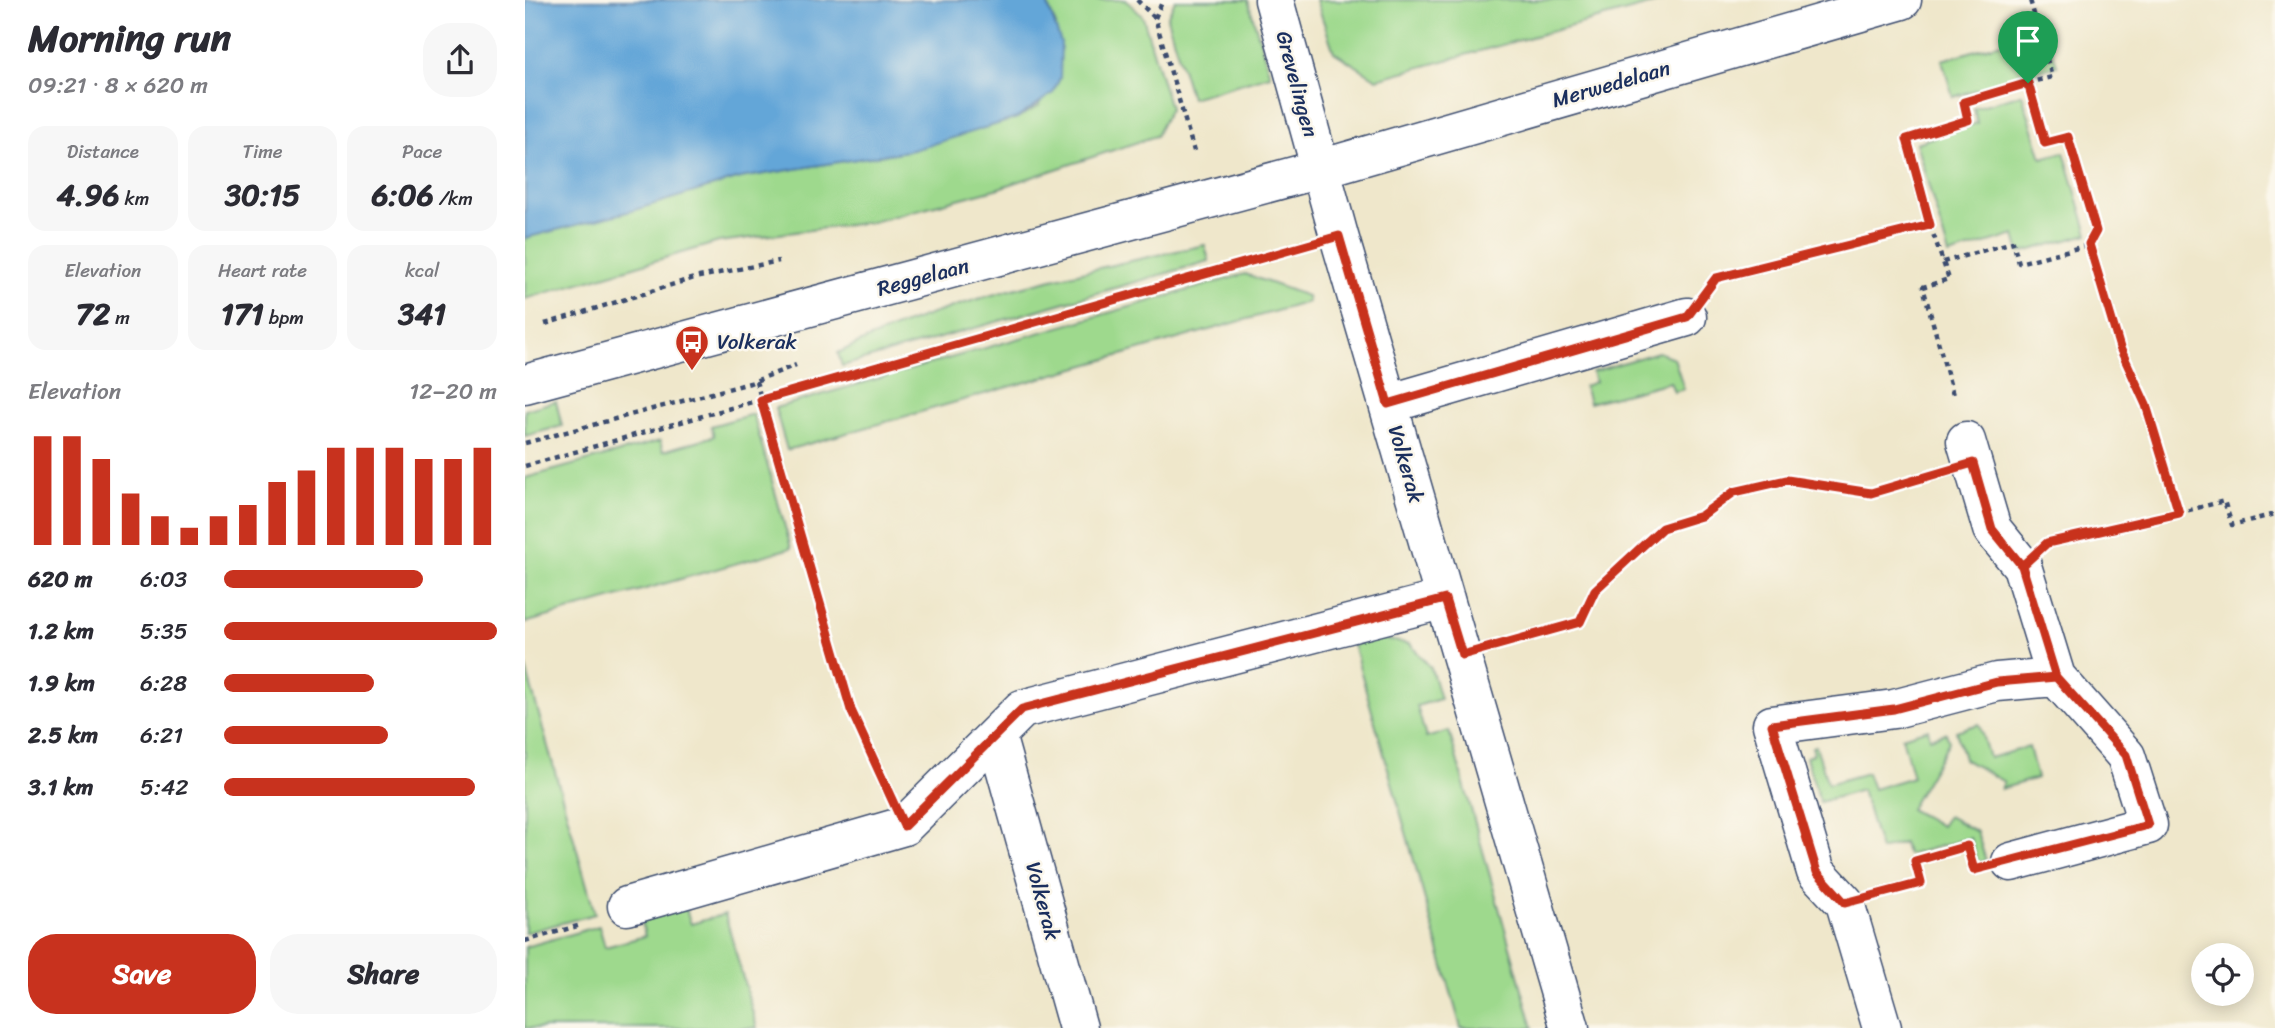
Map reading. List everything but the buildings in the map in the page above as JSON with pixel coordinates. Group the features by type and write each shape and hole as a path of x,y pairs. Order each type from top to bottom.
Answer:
{"street":[{"name":"Grevelingen","path":"1274,0 1320,169"},
{"name":"Merwedelaan","path":"1320,169 1902,0"},
{"name":"Reggelaan","path":"525,384 1320,169"},
{"name":"Volkerak","path":"1320,169 1570,1028"},
{"path":"1388,404 1687,317"},
{"path":"1970,452 1992,529 2022,566 2056,677 2126,755 2148,825 2011,862"},
{"path":"627,906 904,826 1022,709 1445,599"},
{"path":"1882,1028 1845,903 1817,872 1772,725 1894,709 1997,682 2056,677"},
{"name":"Volkerak","path":"996,735 1078,1028"}],"path":[{"path":"1137,0 1155,18 1206,199"},
{"path":"1155,18 1163,0"},
{"path":"1462,655 1580,622 1595,590 1662,528 1701,516 1734,492 1787,480 1871,493 1970,452 1923,286 1949,279 1930,225 1907,139 1968,120 1964,102 2052,77 2030,0"},
{"path":"2028,83 2045,143 2068,137 2096,231 2089,244 2120,348 2146,405 2179,513"},
{"path":"1687,317 1716,278 1930,225"},
{"path":"525,466 1339,236"},
{"path":"1943,262 2013,242 2019,263 2089,244"},
{"path":"756,381 851,710 904,826"},
{"path":"2022,566 2047,543 2224,501 2232,525 2275,514"},
{"path":"1845,903 1921,883 1915,861 1967,846 1974,870 2011,862"},
{"path":"525,941 598,920 627,906"}],"green space":[{"path":"1046,0 1126,0 1143,17 1170,108 1156,136 999,188 872,222 719,242 525,299 525,238 631,211 740,178 913,150 1017,118 1039,106 1056,25"},
{"path":"1175,0 1248,0 1270,75 1191,98 1167,18"},
{"path":"1316,0 1667,0 1377,79 1334,52"},
{"path":"2046,30 2057,65 1953,97 1942,60"},
{"path":"2022,94 2042,158 2064,152 2088,234 2020,253 2015,235 1949,255 1916,143 1977,123 1974,108"},
{"path":"1205,245 1209,261 842,366 838,353 926,316 1018,288"},
{"path":"1245,274 1307,296 1308,302 787,450 775,408"},
{"path":"1658,352 1674,358 1684,389 1674,392 1670,382 1589,403 1584,386 1595,382 1592,372"},
{"path":"556,401 562,426 525,436 525,410"},
{"path":"753,414 791,548 525,623 525,478 660,441 663,451 714,436 711,426"},
{"path":"1378,638 1410,644 1431,668 1440,699 1417,706 1426,738 1449,731 1533,1028 1461,1028 1353,644"},
{"path":"525,665 595,914 525,933"},
{"path":"1979,724 1989,758 2029,747 2037,778 2001,789 2004,782 1964,759 1956,731"},
{"path":"1928,729 1930,738 1946,733 1949,742 1910,809 1941,826 1948,816 1977,832 1986,861 1978,862 1970,838 1908,855 1903,843 1880,850 1862,790 1820,802 1806,757 1814,754 1812,747 1816,746 1828,784 1867,773 1873,789 1913,777 1902,737"},
{"path":"684,904 691,924 725,914 757,1028 525,1028 525,947 599,926 605,947 645,936 640,915"}],"water":[{"path":"525,0 1046,0 1061,43 1060,78 1053,93 1017,118 913,150 740,178 631,211 525,238"}],"place":[{"name":"Volkerak","path":"692,372"}],"route":[{"path":"2028,83 1964,102 1968,120 1907,139 1930,225 1716,278 1687,317 1388,404 1339,236 761,400 851,710 904,826 1022,709 1445,599 1462,655 1580,622 1595,590 1662,528 1701,516 1734,492 1787,480 1871,493 1973,463 1992,529 2022,566 2056,677 2126,755 2148,825 1974,870 1967,846 1915,861 1921,883 1845,903 1817,872 1772,725 1894,709 1997,682 2056,677 2039,622 2022,566 2047,543 2099,529 2179,513 2146,405 2120,348 2089,244 2096,231 2068,137 2045,143 2028,83"}]}
